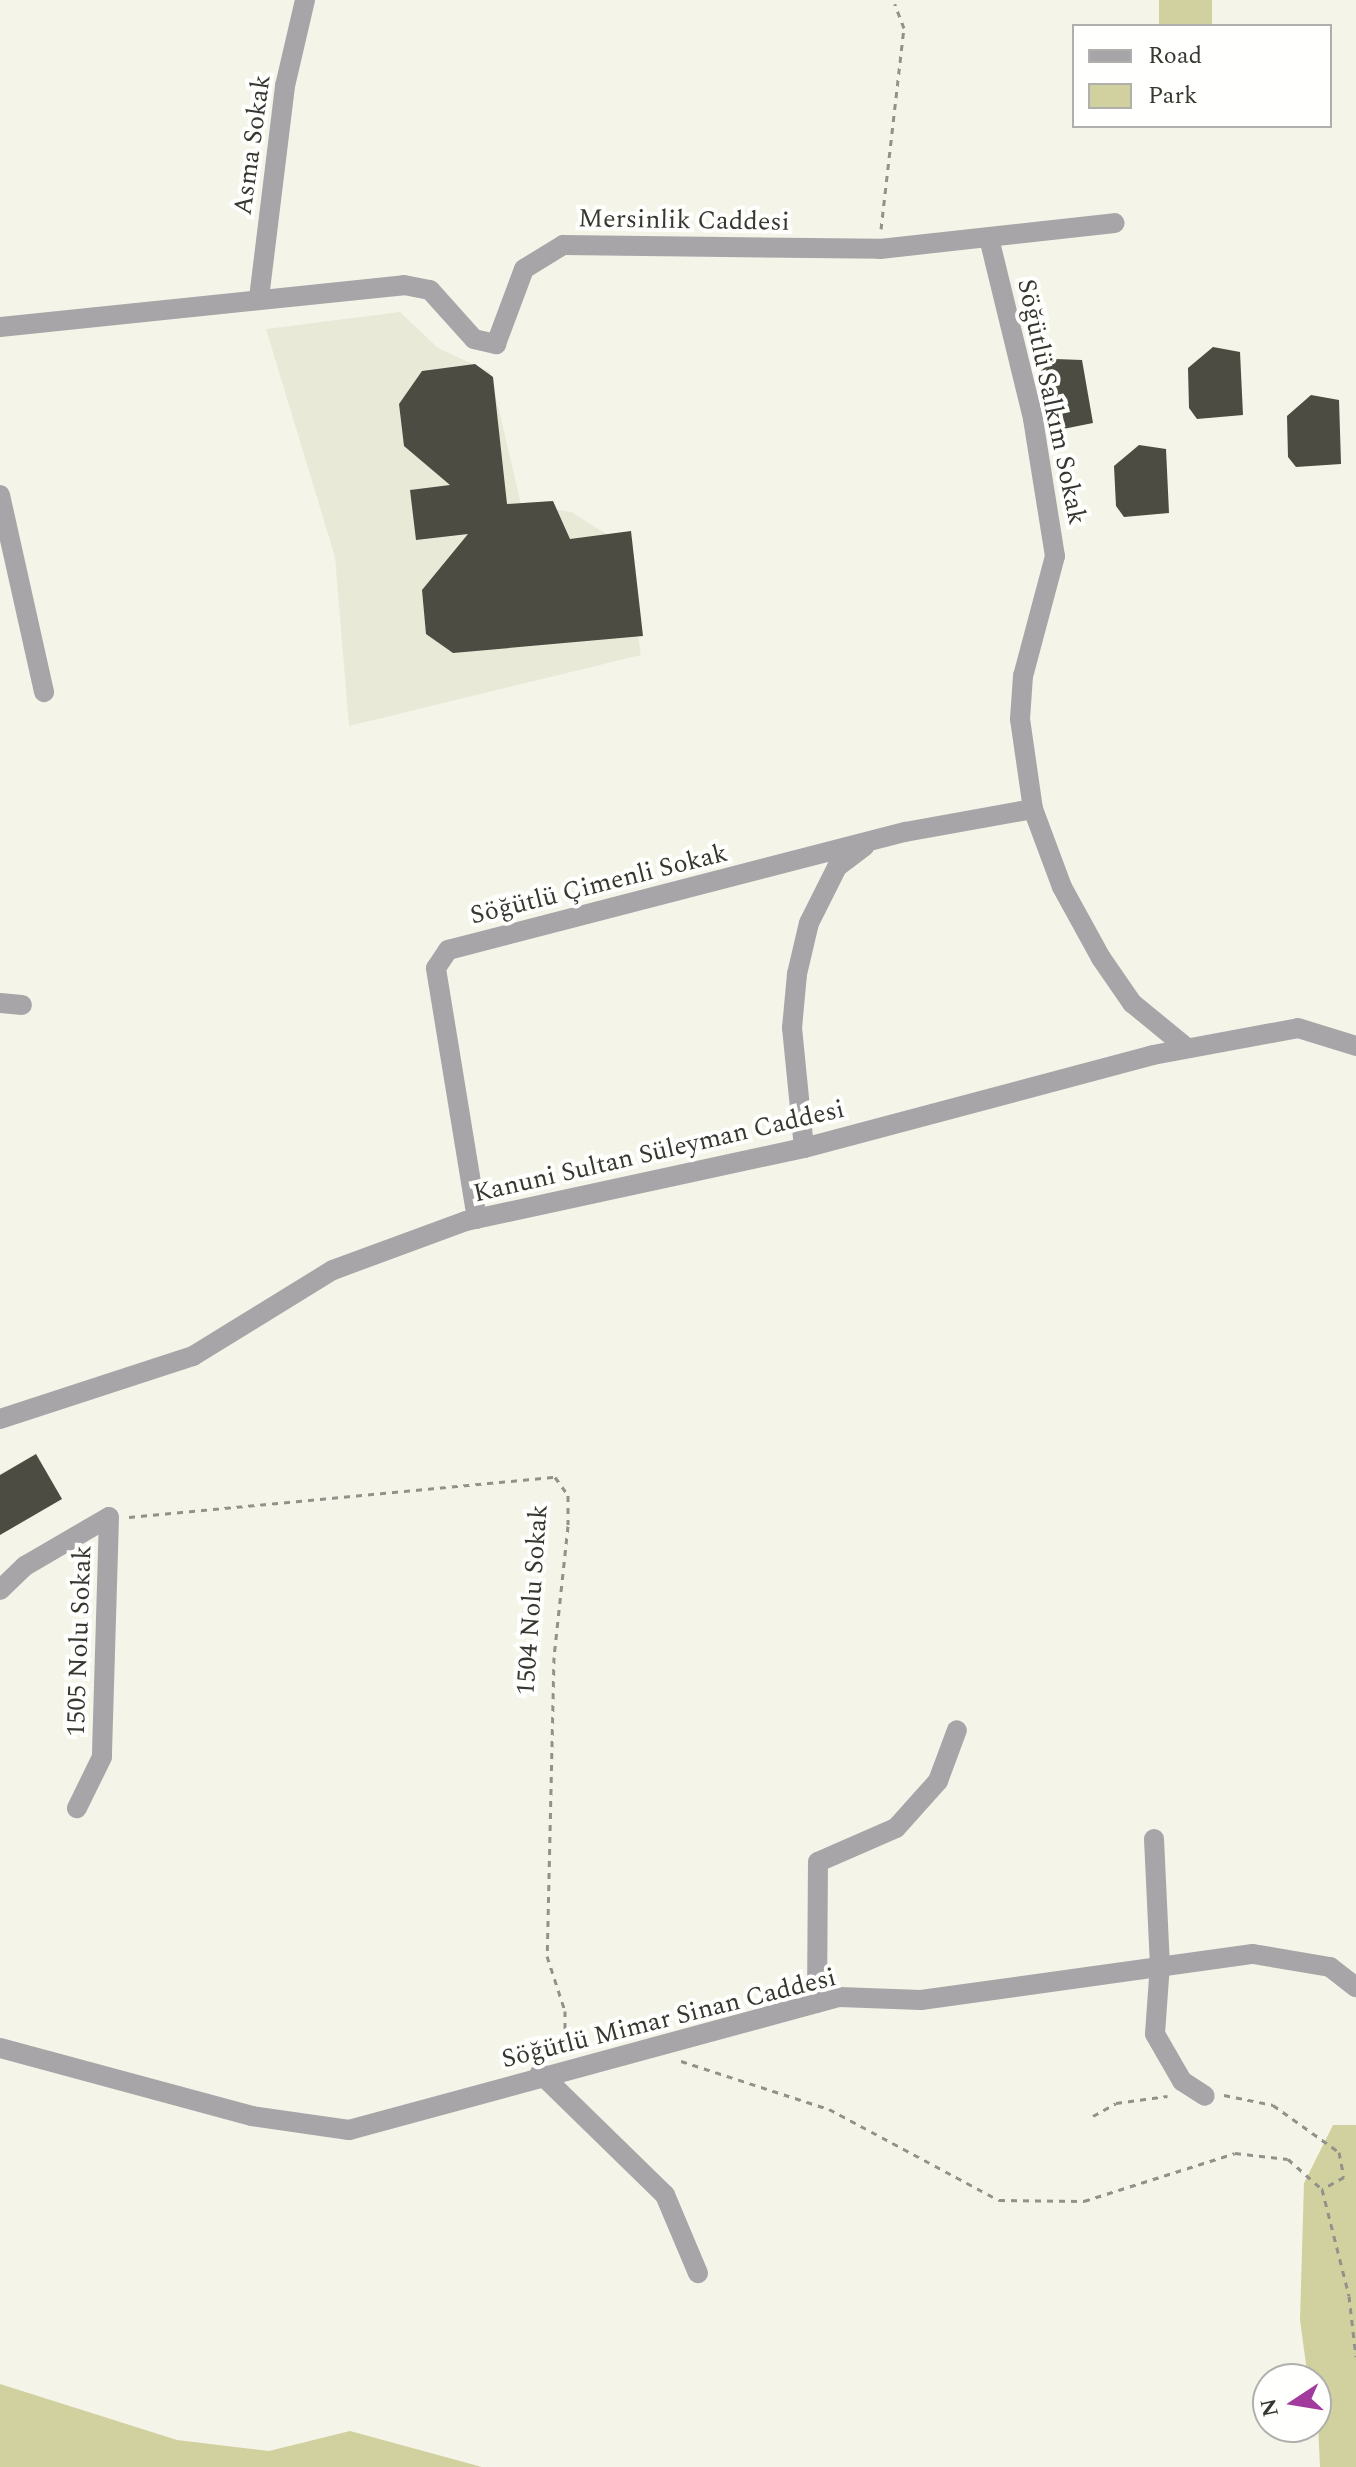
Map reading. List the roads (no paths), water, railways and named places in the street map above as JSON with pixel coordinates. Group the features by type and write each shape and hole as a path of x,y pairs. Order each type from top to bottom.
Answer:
{"street":[{"name":"Asma Sokak","path":"259,298 285,86 305,0"},
{"name":"Mersinlik Caddesi","path":"0,327 404,285 430,290 474,339 496,344 524,269 563,245 880,249 1115,223"},
{"name":"Söğütlü Salkım Sokak","path":"989,238 1033,419 1055,556 1023,676 1020,719 1033,809 1062,887 1101,958 1132,1003 1187,1048"},
{"path":"0,495 44,692"},
{"name":"Söğütlü Çimenli Sokak","path":"477,1219 436,968 448,950 871,841 1033,809"},
{"path":"804,1148 792,1028 797,974 809,923 837,867 871,841"},
{"path":"0,1003 22,1005"},
{"name":"Kanuni Sultan Süleyman Caddesi","path":"0,1419 193,1356 333,1270 477,1219 804,1148 1187,1048 1298,1028 1356,1046"},
{"name":"1505 Nolu Sokak","path":"0,1590 25,1566 109,1517 102,1757 77,1808"},
{"path":"817,2003 818,1862 896,1828 938,1781 957,1730"},
{"path":"1154,1839 1160,1964 1155,2034 1182,2081 1205,2096"},
{"name":"Söğütlü Mimar Sinan Caddesi","path":"0,2048 252,2116 349,2130 455,2105 540,2073 651,2051 817,2003 921,2000 1160,1964 1253,1954 1330,1967 1356,1987"},
{"path":"540,2073 665,2195 698,2273"}]}
